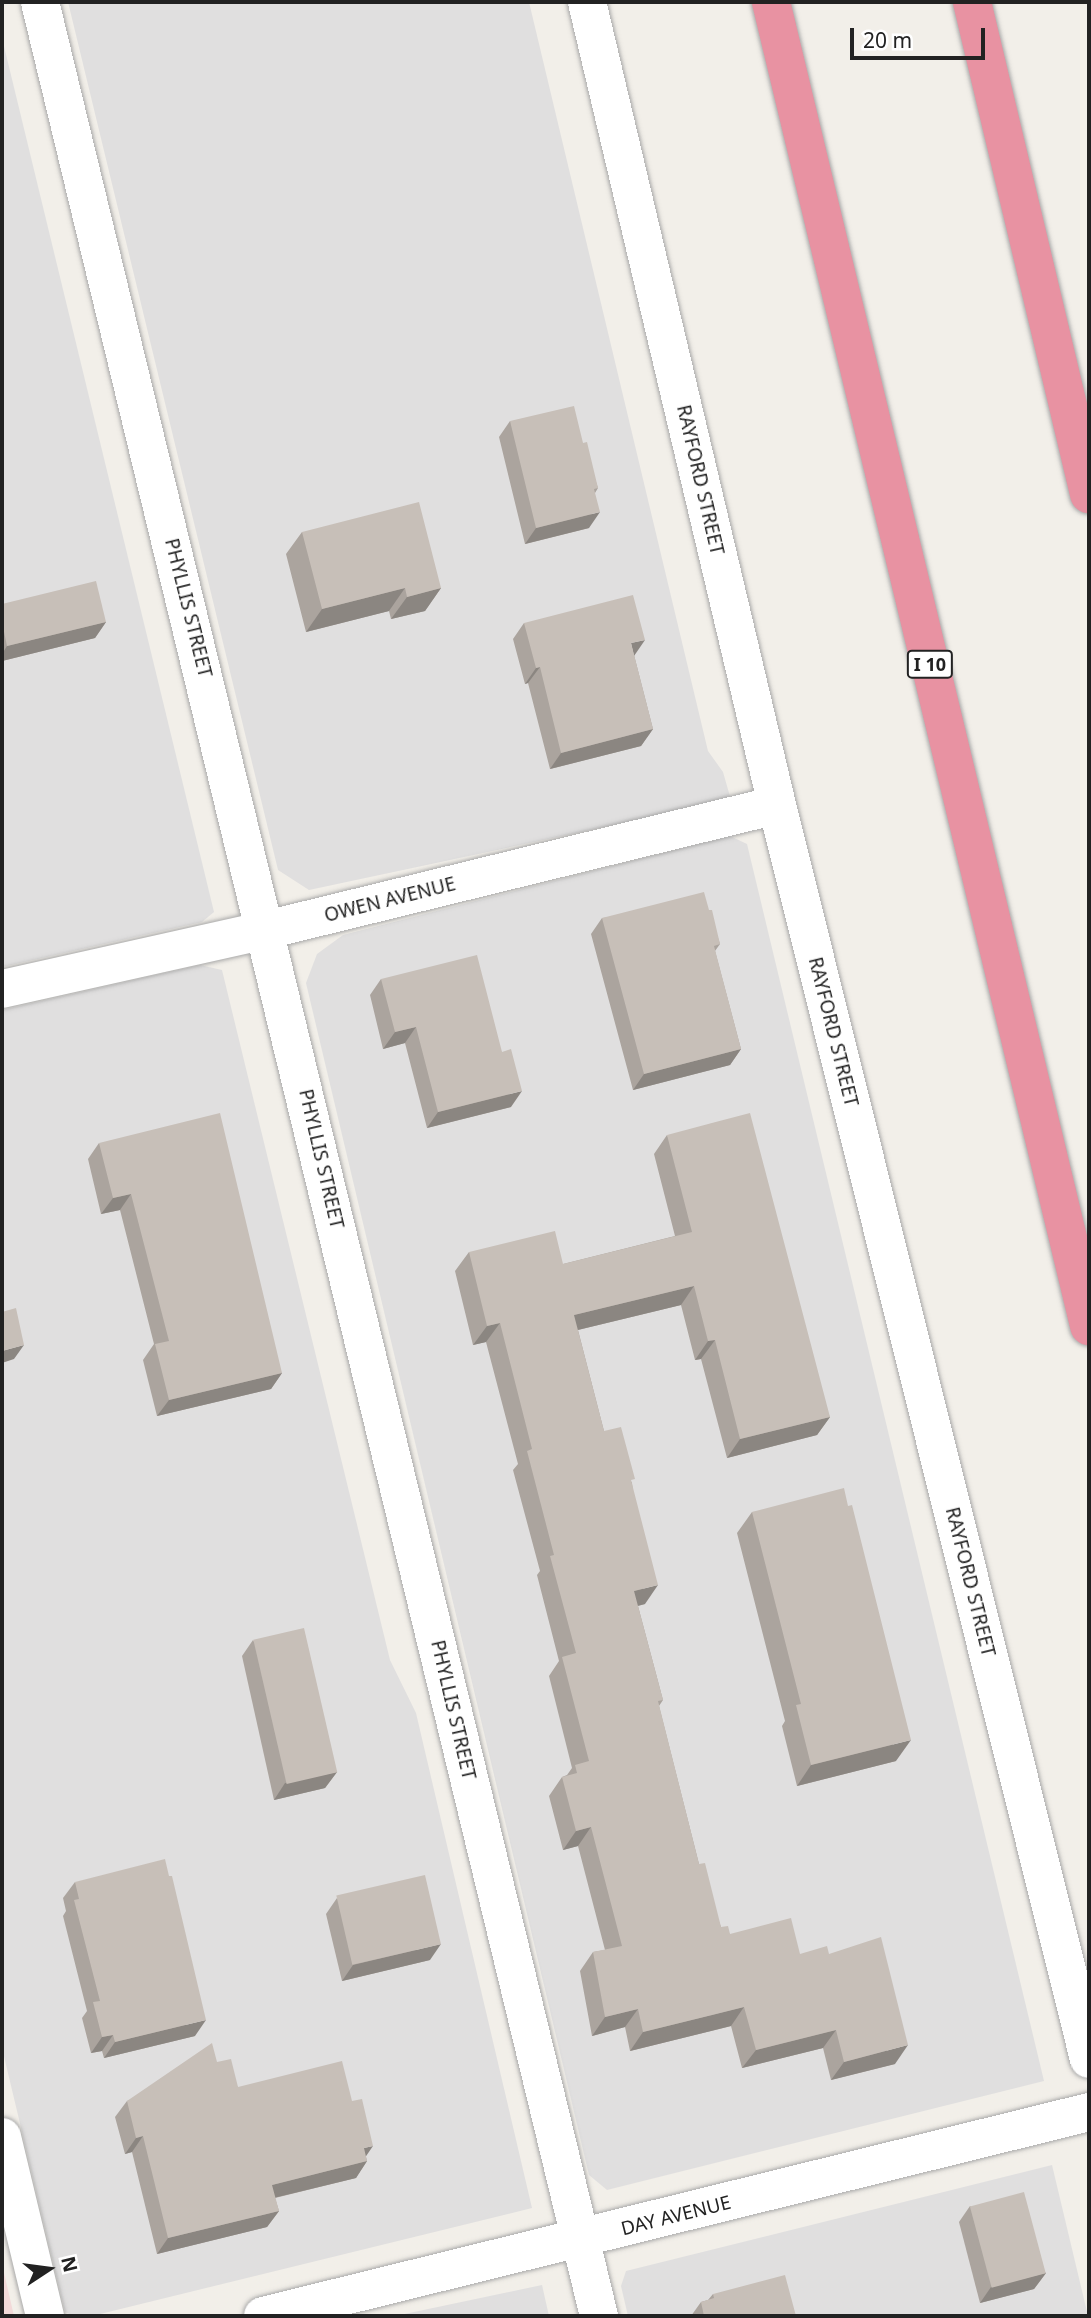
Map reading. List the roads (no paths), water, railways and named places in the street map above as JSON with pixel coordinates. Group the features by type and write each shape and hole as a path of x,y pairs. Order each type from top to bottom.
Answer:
{"highway":[{"name":"I 10","path":"771,2 1089,1326"},
{"path":"972,2 1089,494"}],"street":[{"name":"PHYLLIS STREET","path":"40,2 266,930 598,2316"},
{"name":"RAYFORD STREET","path":"587,2 777,806 1089,2059"},
{"name":"OWEN AVENUE","path":"2,989 266,930 777,806"},
{"name":"DAY AVENUE","path":"263,2316 580,2240 1089,2112"},
{"path":"2,2137 45,2316"}]}
